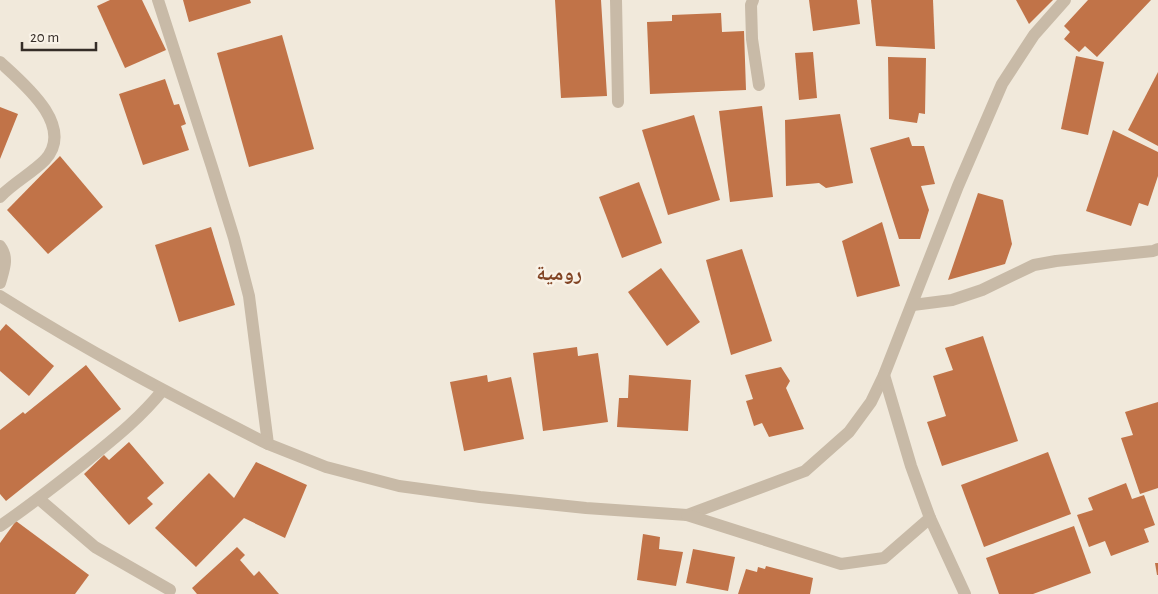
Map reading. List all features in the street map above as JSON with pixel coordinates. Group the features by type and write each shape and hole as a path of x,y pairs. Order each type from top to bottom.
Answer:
{"street":[{"path":"158,0 221,194 249,296 268,444"},
{"path":"616,0 618,102"},
{"path":"753,0 751,4 752,39 759,85"},
{"path":"687,515 805,471 849,432 870,402 884,374 913,305 958,186 1002,84 1034,35 1065,0"},
{"path":"0,62 38,99 52,125 55,141 46,159 0,197"},
{"path":"0,246 5,252 6,266 0,282"},
{"path":"913,305 952,300 982,290 1034,265 1158,249"},
{"path":"0,296 162,391 268,444 326,467 399,486 586,508 687,515 841,564 884,558 930,518"},
{"path":"884,374 911,466 930,518 965,594"},
{"path":"0,526 39,499 130,425 146,411 162,391"},
{"path":"39,499 95,548 170,590"}],"building":[{"path":"110,0 142,0 166,50 125,68 97,6"},
{"path":"183,0 250,0 251,3 189,22"},
{"path":"555,0 601,0 607,96 561,98"},
{"path":"809,0 857,0 860,24 813,31"},
{"path":"871,0 933,0 935,49 876,46"},
{"path":"1016,0 1053,0 1029,24"},
{"path":"1088,0 1151,0 1097,57 1085,46 1079,52 1064,39 1070,32 1064,26"},
{"path":"721,13 722,32 744,31 746,90 650,94 647,22 672,21 672,15"},
{"path":"282,35 314,149 249,167 217,53"},
{"path":"813,52 817,98 799,100 795,53"},
{"path":"1076,56 1104,62 1088,135 1061,129"},
{"path":"888,57 926,58 925,114 919,113 917,123 889,119"},
{"path":"1158,72 1158,146 1128,130"},
{"path":"165,79 174,105 179,104 186,124 181,126 189,150 143,165 119,94"},
{"path":"762,106 773,197 730,202 719,111"},
{"path":"0,107 18,114 0,159"},
{"path":"840,114 853,183 826,188 819,183 786,186 785,120"},
{"path":"694,115 720,200 668,215 642,130"},
{"path":"1113,130 1158,152 1158,176 1148,206 1139,203 1131,226 1086,211"},
{"path":"909,137 912,146 924,146 935,184 921,186 929,210 920,239 899,239 870,148"},
{"path":"60,156 103,207 48,254 7,210"},
{"path":"639,182 662,243 622,258 599,197"},
{"path":"978,193 1003,200 1012,244 1005,264 948,280"},
{"path":"882,222 900,286 857,297 842,241"},
{"path":"211,227 235,305 179,322 155,245"},
{"path":"742,249 772,341 731,355 706,260"},
{"path":"661,268 700,322 667,346 628,292"},
{"path":"6,324 54,366 29,396 0,371 0,331"},
{"path":"983,336 1018,441 942,466 927,422 946,416 933,376 953,370 945,348"},
{"path":"577,347 578,356 598,353 608,422 543,431 533,353"},
{"path":"86,365 121,409 6,501 0,494 0,430 23,412 25,414"},
{"path":"781,367 790,381 786,388 804,429 769,437 762,423 754,426 746,401 753,399 745,375"},
{"path":"487,375 488,382 511,377 524,439 464,451 450,382"},
{"path":"629,375 691,380 688,431 617,427 619,398 628,398"},
{"path":"1158,402 1158,488 1140,494 1121,438 1133,435 1125,412"},
{"path":"129,442 164,483 147,498 153,504 129,525 84,474 104,455 109,460"},
{"path":"1048,452 1071,514 984,547 961,485"},
{"path":"256,462 307,485 285,538 244,518 196,567 155,528 209,473 234,498"},
{"path":"1126,483 1132,499 1144,495 1155,525 1144,529 1149,542 1111,556 1105,541 1089,547 1077,515 1093,510 1088,498"},
{"path":"16,521 89,575 75,594 0,594 0,543"},
{"path":"1074,526 1091,573 1033,594 999,594 986,558"},
{"path":"643,534 660,537 659,549 683,552 676,586 637,580"},
{"path":"237,547 245,555 240,560 254,576 259,571 279,594 197,594 192,588"},
{"path":"693,549 735,557 728,591 686,583"},
{"path":"1155,563 1158,563 1158,575 1157,575"},
{"path":"766,566 813,578 810,594 738,594 746,569 757,572 758,567 765,569"}],"district":[{"name":"رومية","path":"559,273"}]}
